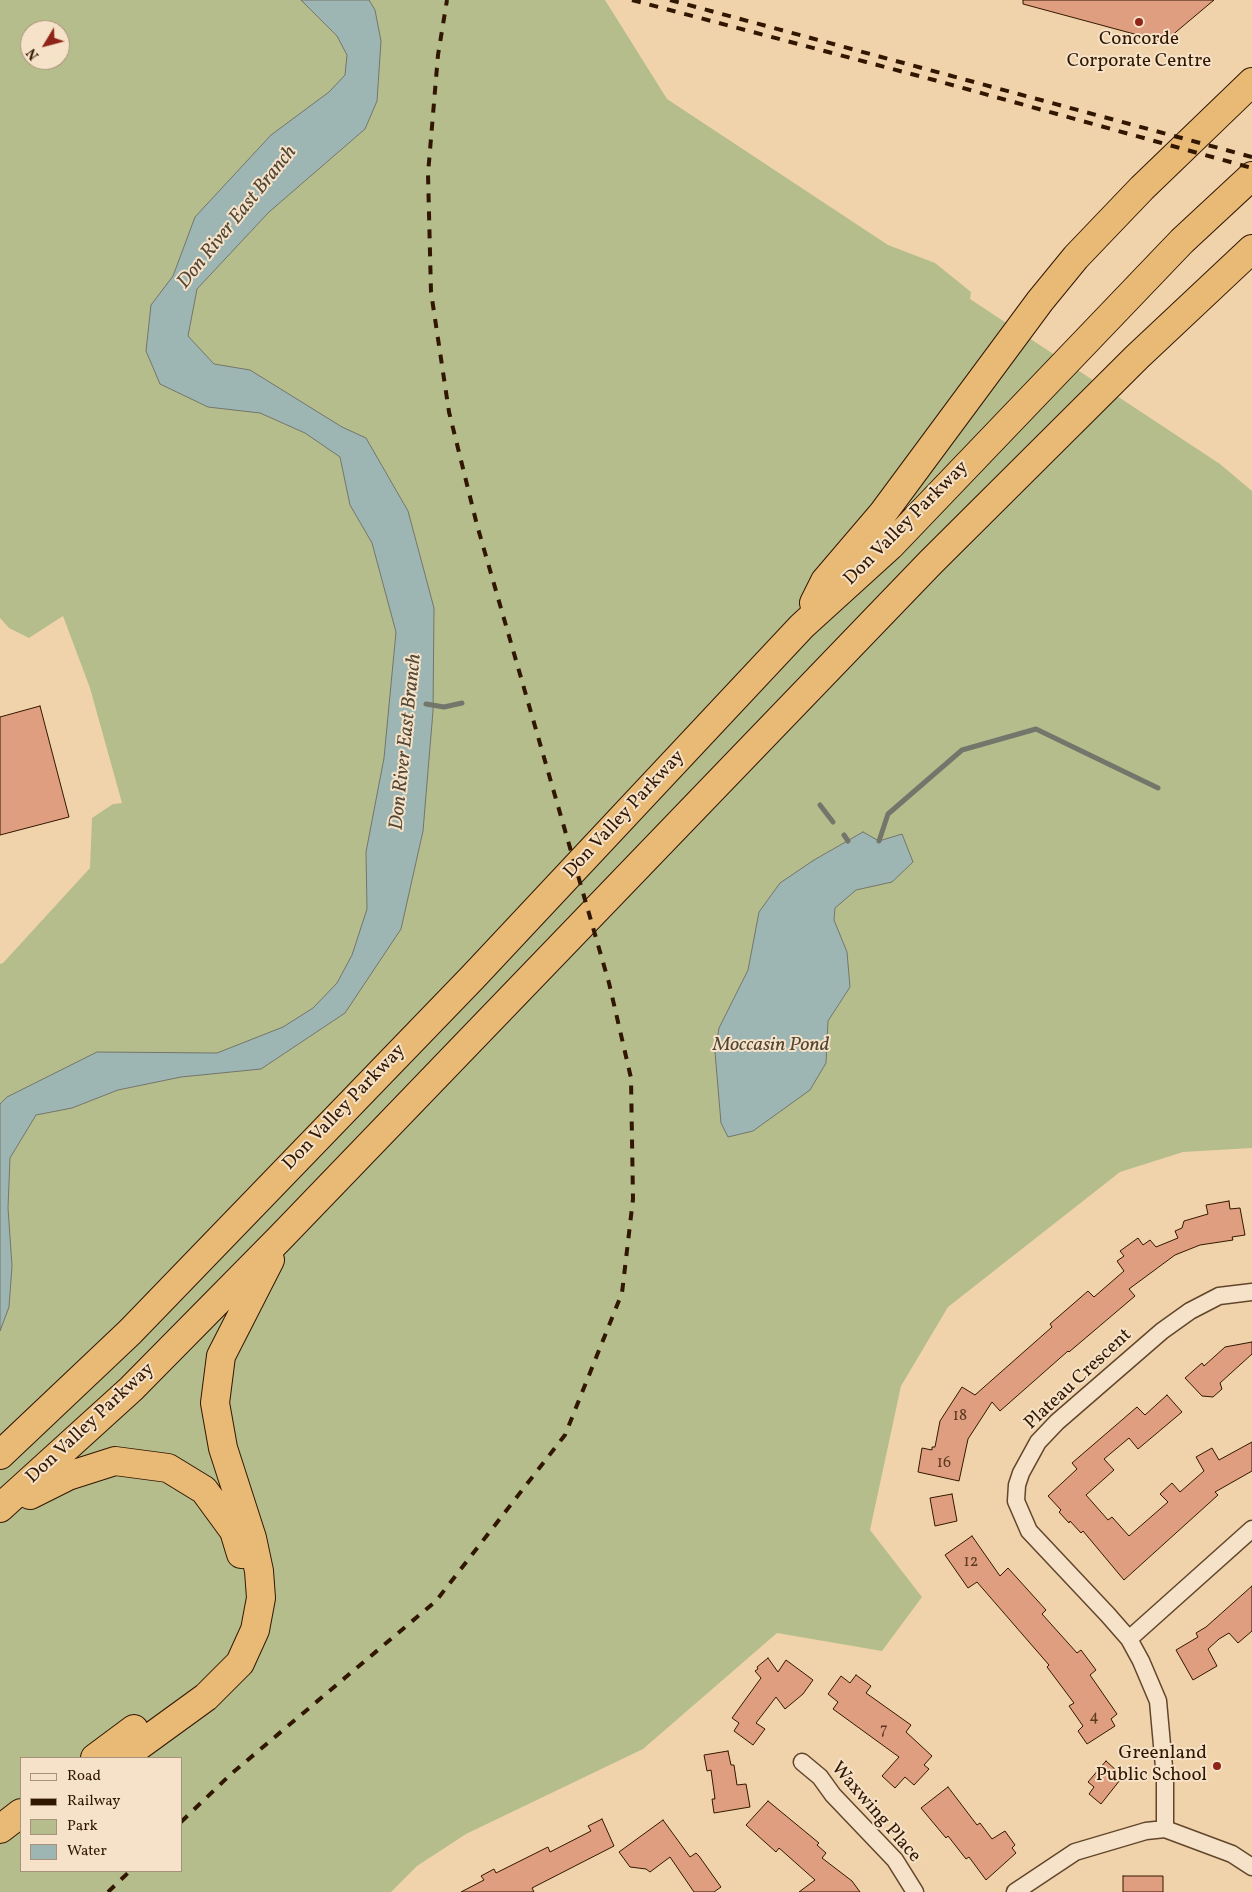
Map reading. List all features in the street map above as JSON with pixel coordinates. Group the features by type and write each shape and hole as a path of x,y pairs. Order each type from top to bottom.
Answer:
{"highway":[{"path":"802,626 824,581 883,513 1040,301 1076,257 1142,188 1252,82"},
{"name":"Don Valley Parkway","path":"0,1455 130,1332 472,978 802,626 890,546 1182,241 1252,176"},
{"name":"Don Valley Parkway","path":"0,1509 131,1389 280,1238 930,563 1137,357 1252,249"},
{"path":"123,1757 206,1698 240,1663 255,1630 261,1598 260,1570 252,1538 223,1448 215,1403 221,1356 280,1238"},
{"path":"0,1431 67,1390"},
{"path":"0,1509 68,1476 116,1461 168,1468 204,1490 234,1531 245,1566 249,1592 244,1625 228,1650 205,1676 96,1757"},
{"path":"0,1829 20,1815"},
{"path":"0,1847 20,1833"}],"street":[{"name":"Plateau Crescent","path":"1165,1829 1165,1778 1158,1701 1141,1661 1129,1639 1029,1531 1016,1501 1021,1473 1038,1442 1057,1422 1162,1331 1190,1311 1219,1296 1252,1292"},
{"path":"1129,1639 1252,1530"},
{"name":"Waxwing Place","path":"802,1762 820,1777 832,1795 895,1860 915,1892"},
{"path":"1015,1892 1075,1852 1146,1831 1165,1829 1232,1854 1252,1867"}],"green space":[{"path":"0,0 605,0 667,99 888,245 935,263 971,292 970,299 1220,464 1252,491 1252,1148 1183,1152 1120,1172 948,1307 901,1386 870,1530 922,1597 882,1651 777,1633 643,1749 466,1834 417,1866 391,1892 0,1892 0,964 3,963 90,868 92,818 113,804 122,803 90,688 63,616 29,638 9,628 0,618"}],"water":[{"name":"Don River East Branch","path":"301,0 369,0 375,10 381,41 377,101 365,129 269,212 197,289 188,336 214,364 250,370 342,427 366,438 408,511 434,608 433,711 423,831 401,929 345,1013 261,1069 181,1077 118,1090 72,1108 36,1115 10,1158 8,1208 12,1266 9,1307 0,1331 0,1104 7,1097 97,1052 217,1053 283,1027 313,1008 337,983 352,955 367,909 366,852 384,758 396,632 372,543 350,505 340,457 305,433 260,413 208,407 160,384 146,351 151,305 173,276 195,217 271,135 329,92 345,75 347,55 337,36"},
{"name":"Moccasin Pond","path":"863,832 879,841 902,834 913,862 892,882 856,890 835,908 834,920 847,952 850,987 828,1021 826,1063 810,1090 753,1131 728,1137 721,1123 715,1052 719,1028 748,970 759,912 780,883 814,860"}],"building":[{"name":"Concorde Corporate Centre","path":"1023,0 1214,0 1164,42 1023,4"},
{"path":"40,706 69,817 0,835 0,717"},
{"path":"1229,1201 1230,1209 1240,1208 1245,1235 1232,1237 1233,1240 1200,1245 1175,1255 1129,1289 1135,1296 1068,1351 1000,1411 992,1402 968,1439 959,1481 918,1472 922,1448 932,1450 932,1447 935,1447 940,1421 962,1387 975,1395 1052,1327 1050,1324 1088,1291 1094,1297 1124,1271 1117,1261 1124,1256 1120,1251 1138,1238 1143,1245 1150,1240 1156,1247 1178,1238 1175,1231 1182,1228 1184,1221 1208,1214 1206,1205"},
{"path":"1252,1342 1252,1354 1220,1383 1222,1389 1213,1397 1202,1396 1185,1378 1202,1363 1204,1366 1225,1347"},
{"path":"1167,1395 1182,1412 1138,1449 1129,1438 1104,1459 1114,1470 1086,1495 1108,1520 1112,1517 1129,1536 1168,1502 1160,1494 1172,1483 1180,1492 1204,1471 1196,1457 1212,1448 1219,1460 1252,1442 1252,1471 1215,1492 1218,1495 1124,1580 1083,1531 1081,1533 1059,1512 1061,1510 1048,1496 1077,1469 1072,1463 1137,1407 1145,1415"},
{"path":"952,1494 957,1521 935,1526 930,1498"},
{"path":"972,1536 1000,1576 1008,1568 1046,1610 1042,1614 1077,1653 1081,1650 1096,1670 1090,1675 1117,1714 1111,1719 1115,1726 1087,1744 1078,1731 1083,1726 1069,1706 1074,1703 1047,1667 1049,1665 977,1582 968,1588 945,1555"},
{"path":"1252,1586 1252,1631 1238,1643 1229,1633 1219,1639 1208,1649 1217,1666 1193,1680 1176,1650 1198,1637 1196,1633 1206,1627"},
{"path":"768,1658 778,1672 786,1660 813,1680 803,1694 785,1709 776,1697 756,1723 765,1729 753,1745 734,1731 739,1723 732,1718 761,1678 755,1671 758,1669 757,1667"},
{"path":"856,1675 871,1686 866,1693 911,1725 906,1732 932,1756 924,1765 929,1769 914,1785 905,1777 895,1788 882,1776 899,1757 833,1709 838,1702 828,1694 841,1676 850,1683"},
{"path":"728,1751 731,1765 734,1765 737,1785 746,1784 750,1807 714,1813 712,1799 715,1799 711,1770 707,1771 704,1755"},
{"path":"1106,1761 1118,1772 1115,1776 1120,1780 1101,1804 1089,1794 1094,1787 1088,1782"},
{"path":"948,1787 977,1825 980,1823 992,1839 1005,1831 1015,1845 1012,1848 1016,1853 986,1880 969,1857 966,1859 948,1836 946,1838 921,1808"},
{"path":"768,1801 819,1843 817,1845 826,1853 822,1858 852,1881 860,1892 799,1892 815,1880 779,1848 776,1852 746,1825"},
{"path":"602,1819 614,1846 532,1888 534,1892 461,1892 484,1880 481,1876 494,1869 496,1873 548,1847 550,1852 591,1831 588,1826"},
{"path":"663,1820 690,1857 696,1853 721,1887 714,1892 694,1892 670,1857 650,1872 646,1869 630,1867 619,1852"},
{"path":"1123,1876 1163,1876 1163,1892 1123,1892"}],"waterway":[{"name":"Don River East Branch","path":"426,704 444,707 462,703"},
{"path":"879,841 888,814 962,750 1036,729 1158,788"},
{"path":"820,805 833,822"},
{"path":"844,835 848,841"}],"railway":[{"path":"182,1821 231,1774 436,1601 565,1435 622,1293 633,1199 631,1078 609,983 477,525 449,412 431,292 428,174 438,55 447,0"},
{"path":"632,0 934,80 1252,168"},
{"path":"670,0 1252,157"},
{"path":"108,1892 129,1872"}],"place":[{"name":"Concorde Corporate Centre","path":"1139,22"},
{"name":"Greenland Public School","path":"1217,1766"}]}
